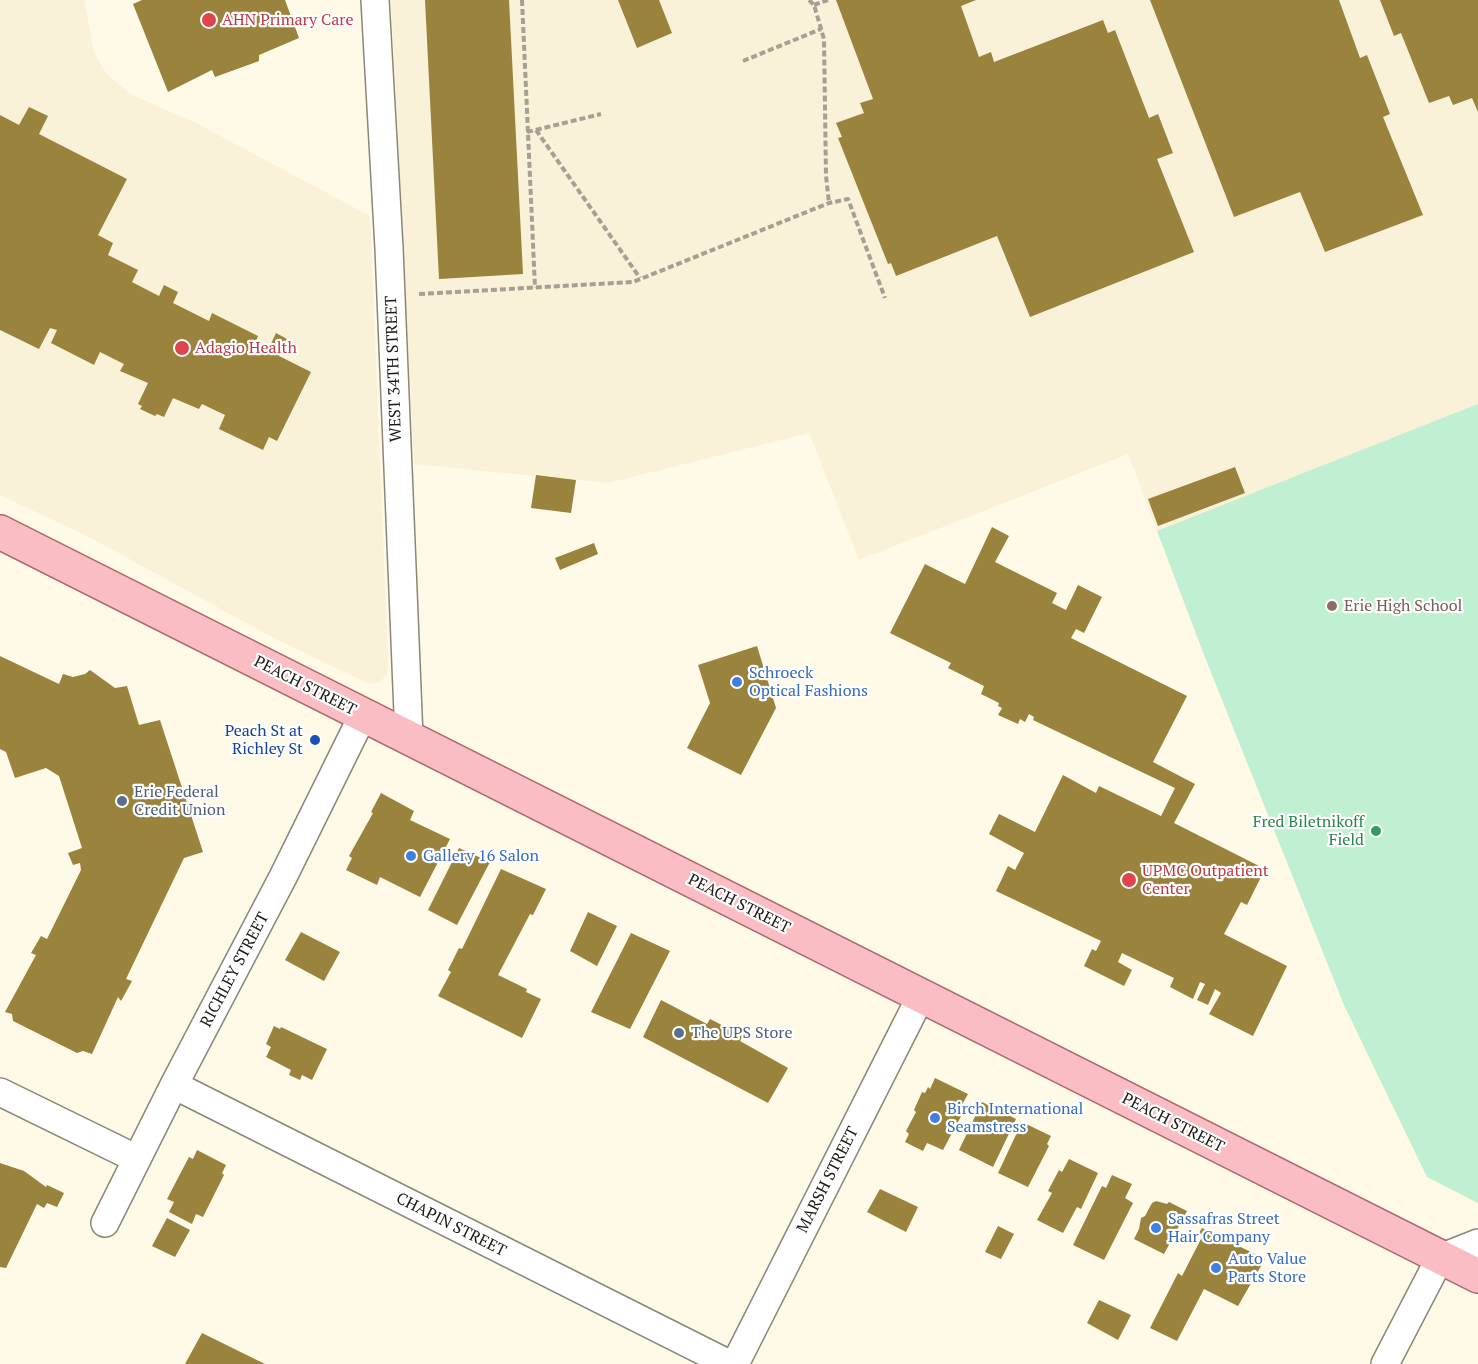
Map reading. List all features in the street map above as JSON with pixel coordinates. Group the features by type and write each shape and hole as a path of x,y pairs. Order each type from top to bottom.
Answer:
{"main road":[{"name":"PEACH STREET","path":"0,532 1478,1276"}],"street":[{"name":"WEST 34TH STREET","path":"375,0 388,237 409,738"},
{"name":"RICHLEY STREET","path":"105,1223 174,1085 277,890 363,715"},
{"name":"MARSH STREET","path":"735,1364 921,996"},
{"name":"CHAPIN STREET","path":"174,1085 729,1364"},
{"path":"0,1092 137,1158"},
{"path":"1385,1364 1440,1258 1478,1243"}],"path":[{"path":"522,0 536,288"},
{"path":"809,0 814,5 824,39 826,176 829,203"},
{"path":"814,5 828,0"},
{"path":"742,61 821,29"},
{"path":"527,132 601,114"},
{"path":"536,130 640,278"},
{"path":"419,294 633,282 829,203 848,199 885,298"}],"shaded area":[{"path":"0,0 84,0 94,52 105,72 130,94 196,123 370,216 388,656 387,674 380,682 369,684 272,637 91,538 0,495"},
{"name":"Erie High School","path":"391,0 1478,0 1478,1203 1427,1177 1344,1005 1203,652 1128,454 859,560 809,433 608,483 414,464"}],"green space":[{"name":"Fred Biletnikoff Field","path":"1478,404 1478,1203 1427,1177 1344,1005 1157,531"}],"building":[{"path":"142,0 285,0 299,38 259,55 259,61 215,77 212,70 168,92 133,4"},
{"path":"425,0 509,0 523,274 439,279"},
{"path":"618,0 659,0 672,33 637,48"},
{"path":"836,0 976,0 961,6 979,57 991,52 994,62 1103,20 1108,33 1115,30 1149,118 1158,114 1173,153 1157,159 1194,252 1030,317 997,236 896,276 891,263 888,264 838,138 842,137 836,123 864,113 860,103 873,99"},
{"path":"1150,0 1339,0 1360,58 1367,55 1390,114 1383,117 1423,215 1325,252 1300,192 1234,217"},
{"path":"1380,0 1478,0 1478,112 1472,98 1453,105 1449,96 1429,103 1401,33 1394,36"},
{"path":"29,107 48,116 39,134 127,179 98,235 113,243 108,255 138,270 132,282 159,296 164,285 178,292 173,303 209,321 212,313 258,336 255,344 268,350 276,333 287,339 279,356 311,372 277,441 269,437 263,450 219,429 225,415 202,404 199,409 173,398 164,417 157,414 155,416 140,409 142,406 138,404 148,383 120,371 124,364 100,352 94,365 51,343 57,330 50,328 39,349 0,330 0,115 19,125"},
{"path":"1235,467 1245,493 1158,526 1148,499"},
{"path":"536,475 576,480 571,513 531,508"},
{"path":"992,527 1009,536 995,562 1057,593 1052,603 1066,610 1078,585 1102,597 1084,633 1076,629 1071,638 1187,696 1153,762 1195,784 1174,823 1265,869 1247,905 1241,902 1224,934 1287,966 1253,1036 1209,1014 1221,993 1215,989 1208,1005 1197,1000 1205,984 1200,982 1193,999 1170,987 1174,978 1122,953 1118,962 1132,970 1124,986 1084,966 1092,949 1096,951 1101,941 996,891 1008,866 1015,870 1024,853 989,834 999,814 1035,832 1063,775 1096,793 1099,786 1161,816 1175,788 1033,720 1034,717 1029,714 1025,722 1020,719 1018,724 998,715 1002,708 998,706 999,703 981,694 984,686 948,668 951,663 890,633 925,564 965,584"},
{"path":"594,543 598,554 560,570 555,558"},
{"path":"757,646 776,708 741,775 687,748 710,703 698,665"},
{"path":"0,656 59,684 63,674 73,677 90,670 115,688 127,686 139,725 160,720 203,852 184,858 126,979 132,981 121,1001 118,997 92,1054 83,1051 77,1053 13,1021 12,1014 5,1012 36,955 31,953 41,936 47,939 81,870 80,863 73,865 68,853 82,848 59,776 46,768 15,778 6,752 0,749"},
{"path":"381,793 414,811 410,820 450,839 420,897 380,877 377,885 346,870 352,858 349,856 373,813 371,812"},
{"path":"459,848 490,862 457,925 428,910"},
{"path":"501,869 546,889 498,975 527,989 526,992 541,999 522,1038 438,996 451,972 448,970 459,948 462,949"},
{"path":"588,912 617,926 597,966 570,951"},
{"path":"301,932 340,952 324,981 285,960"},
{"path":"631,933 670,951 630,1029 591,1012"},
{"path":"661,1000 707,1024 710,1019 743,1036 740,1041 788,1068 768,1103 643,1037"},
{"path":"274,1026 280,1029 281,1027 327,1049 312,1080 302,1075 300,1080 289,1075 291,1070 266,1057 271,1047 266,1044"},
{"path":"935,1078 968,1094 962,1105 966,1107 943,1150 927,1143 923,1151 905,1142 909,1134 906,1131 916,1112 914,1110 922,1092 925,1093 928,1087 930,1089"},
{"path":"982,1102 1016,1119 993,1167 959,1150"},
{"path":"1022,1122 1051,1136 1047,1144 1049,1146 1028,1187 998,1173"},
{"path":"197,1150 226,1165 222,1173 224,1175 203,1217 196,1214 192,1224 169,1212 174,1202 167,1199 189,1157 193,1159"},
{"path":"1069,1159 1098,1173 1081,1209 1077,1207 1063,1233 1037,1220 1052,1193 1048,1191 1059,1170 1062,1172"},
{"path":"0,1163 24,1171 46,1187 47,1185 64,1193 57,1207 47,1203 44,1208 37,1204 6,1268 0,1267"},
{"path":"1112,1175 1132,1184 1125,1198 1133,1203 1104,1260 1073,1245 1102,1186 1106,1188"},
{"path":"880,1189 918,1207 906,1232 867,1212"},
{"path":"1156,1201 1167,1204 1169,1202 1187,1211 1164,1254 1134,1239 1141,1218"},
{"path":"167,1218 190,1230 175,1257 152,1246"},
{"path":"998,1226 1014,1234 1001,1259 985,1252"},
{"path":"1202,1228 1265,1259 1238,1306 1204,1289 1177,1341 1150,1328 1178,1273 1182,1276 1203,1235 1199,1233"},
{"path":"1099,1300 1131,1315 1118,1340 1087,1323"},
{"path":"202,1333 265,1364 185,1364"}],"place":[{"name":"AHN Primary Care","path":"209,20"},
{"name":"Adagio Health","path":"182,348"},
{"name":"Erie High School","path":"1332,606"},
{"name":"Schroeck Optical Fashions","path":"737,682"},
{"name":"Peach St at Richley St","path":"315,740"},
{"name":"Erie Federal Credit Union","path":"122,801"},
{"name":"Fred Biletnikoff Field","path":"1376,831"},
{"name":"Gallery 16 Salon","path":"411,856"},
{"name":"UPMC Outpatient Center","path":"1129,880"},
{"name":"The UPS Store","path":"679,1033"},
{"name":"Birch International Seamstress","path":"935,1118"},
{"name":"Sassafras Street Hair Company","path":"1156,1228"},
{"name":"Auto Value Parts Store","path":"1216,1268"}]}
